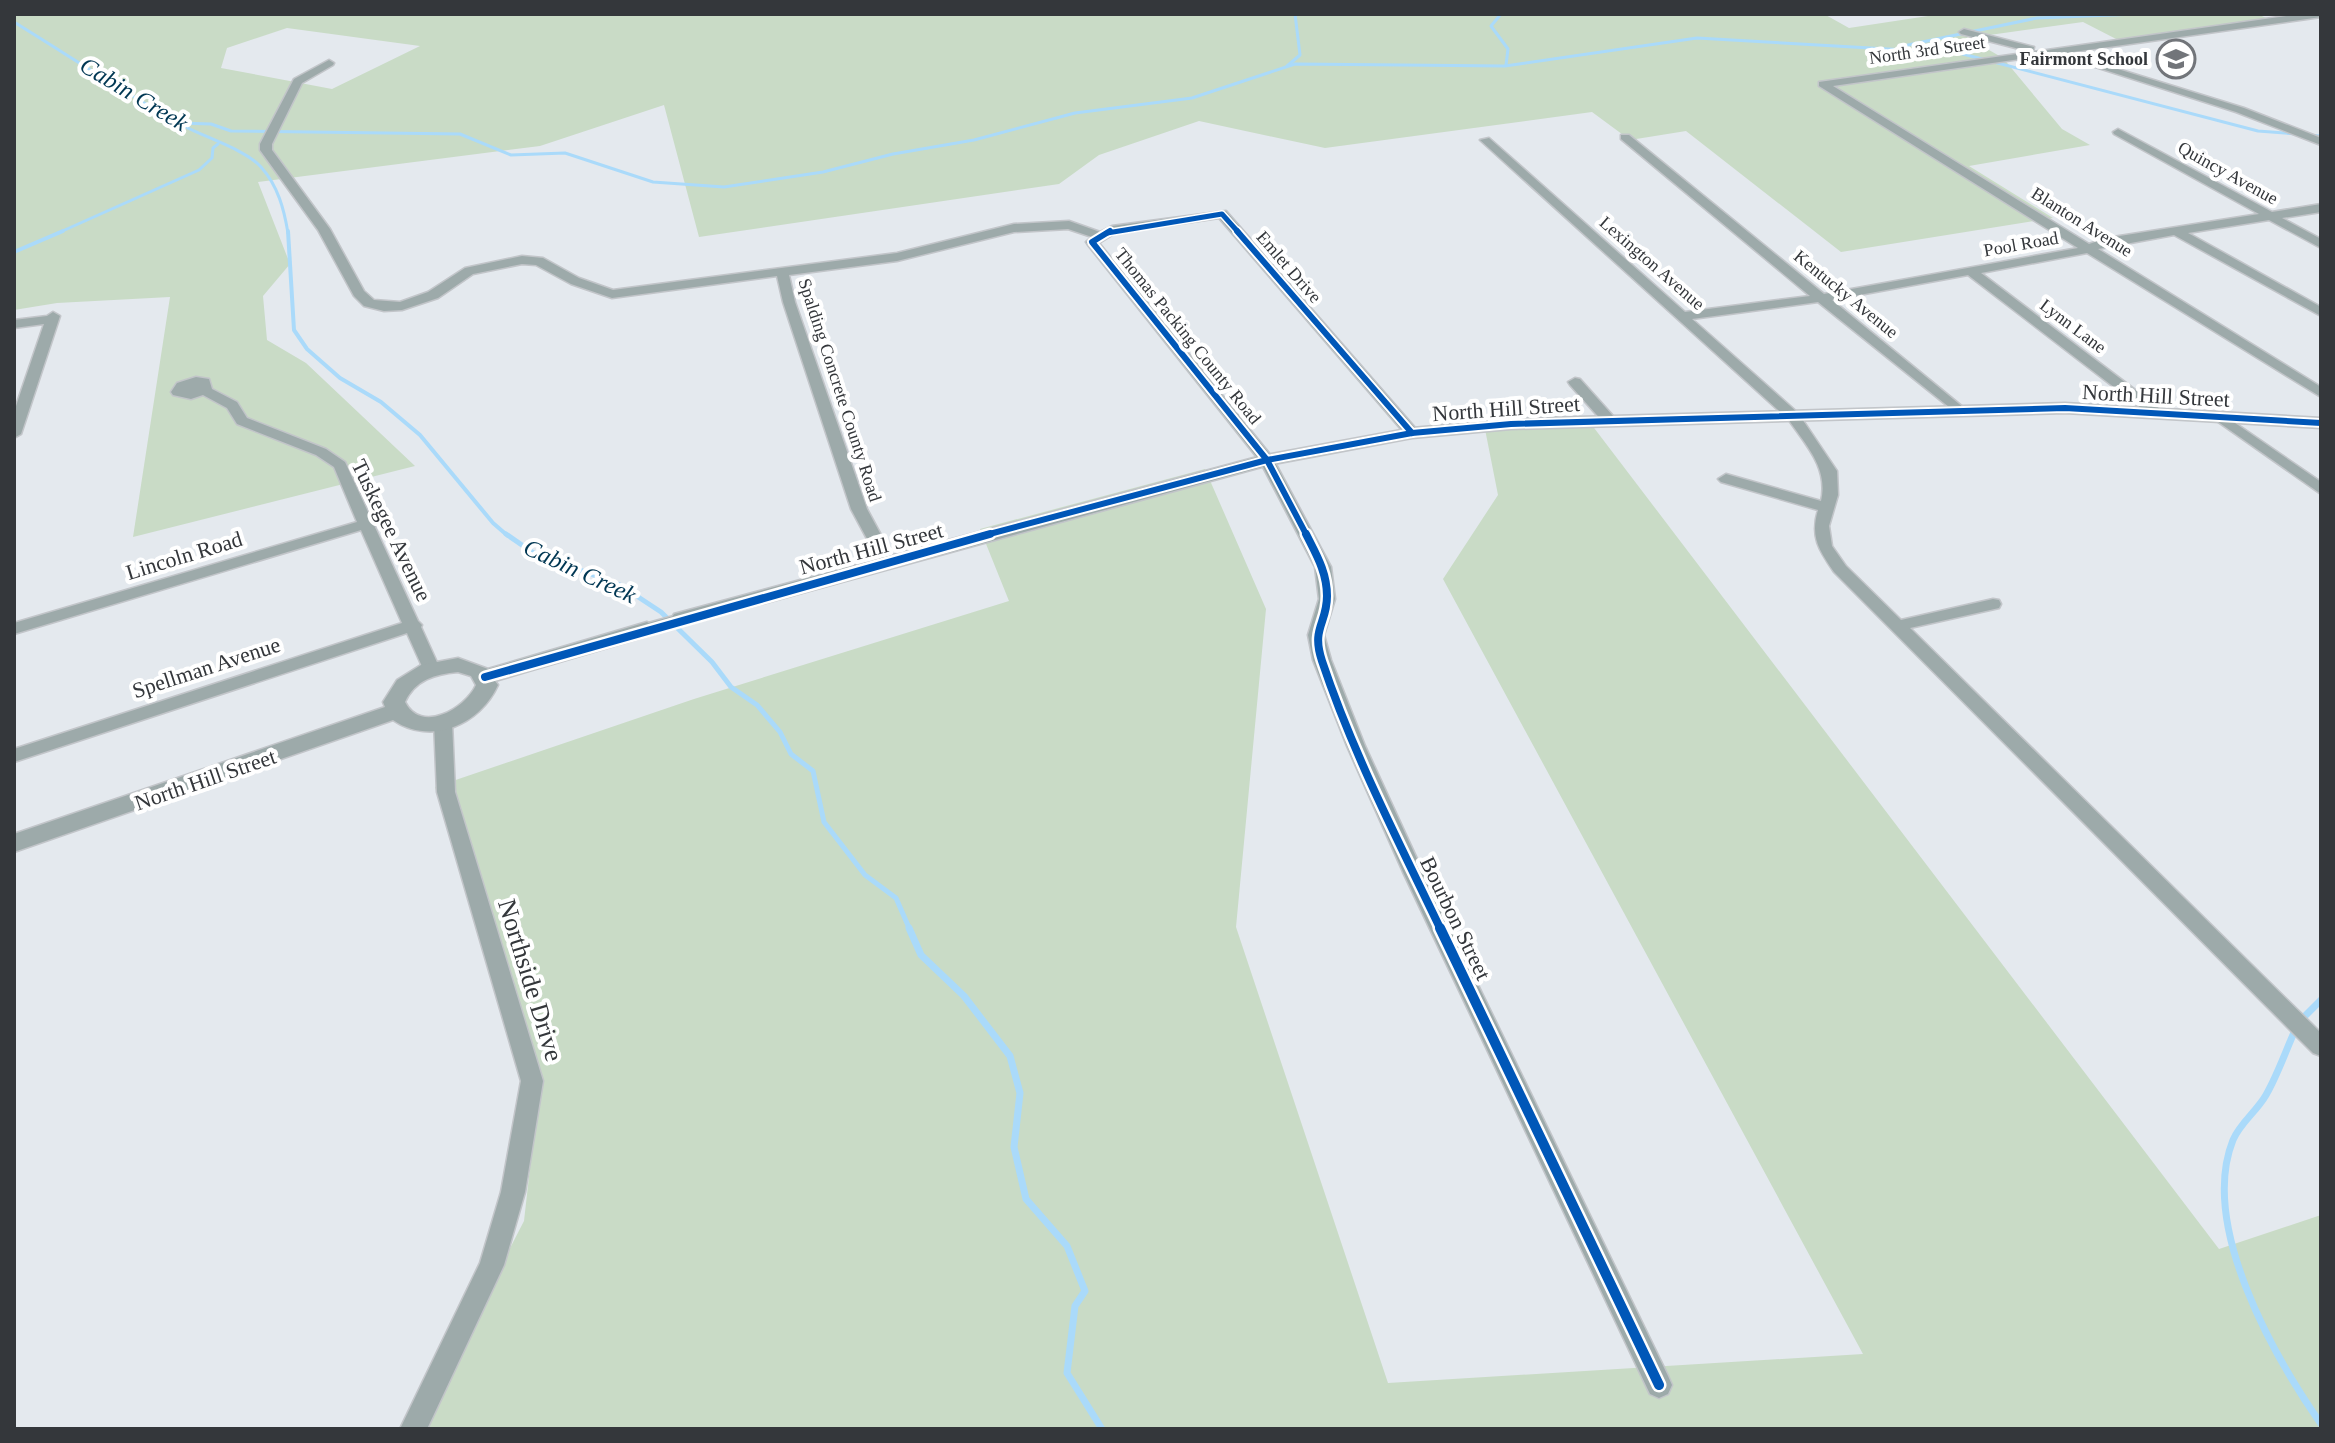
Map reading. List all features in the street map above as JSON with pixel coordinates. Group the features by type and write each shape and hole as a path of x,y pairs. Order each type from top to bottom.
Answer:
{"street":[{"name":"North 3rd Street","path":"1823,84 2321,14"},
{"path":"1964,32 2050,52 2240,110 2321,142"},
{"path":"329,63 298,81 266,144 266,150 324,229 359,293 369,303 384,307 402,306 433,295 469,271 522,260 539,261 575,281 612,294 897,257 1014,228 1069,225 1101,236"},
{"name":"Blanton Avenue","path":"1823,84 2321,393"},
{"name":"Quincy Avenue","path":"2118,132 2321,244"},
{"name":"Kentucky Avenue","path":"1625,137 1959,411"},
{"name":"Lexington Avenue","path":"1485,140 1793,416 1830,471 1821,526 1824,546 1840,569 2321,1047"},
{"name":"Pool Road","path":"1685,316 1821,298 2176,231 2321,208"},
{"name":"Emlet Drive","path":"1101,236 1112,230 1222,214 1412,433"},
{"path":"2176,231 2321,312"},
{"name":"Thomas Packing County Road","path":"1101,236 1092,242 1110,268 1172,340 1267,460"},
{"name":"Spalding Concrete County Road","path":"782,271 789,302 859,509 887,561"},
{"name":"Lynn Lane","path":"1970,271 2154,411"},
{"path":"14,324 53,318 14,434"},
{"path":"1575,382 1609,420"},
{"name":"Tuskegee Avenue","path":"204,390 232,405 242,421 321,452 340,465 431,669"},
{"name":"North Hill Street","path":"485,677 887,561 1267,460 1412,433 1511,424 1609,420 2079,408 2321,423"},
{"path":"2219,416 2321,489"},
{"name":"Bourbon Street","path":"1267,460 1323,567 1327,599 1316,635 1322,660 1356,746 1659,1385"},
{"path":"1726,479 1826,507"},
{"name":"Lincoln Road","path":"14,629 366,524"},
{"path":"1897,626 1993,604"},
{"name":"Spellman Avenue","path":"14,756 414,625"},
{"path":"470,667 485,677 485,694 479,703 457,718 413,723 396,711 394,702 405,683 431,669 470,667"},
{"name":"North Hill Street","path":"14,843 279,754 396,711"},
{"name":"Northside Drive","path":"413,1429 492,1265 513,1192 532,1081 446,792 443,722"}],"green space":[{"path":"14,14 1824,14 1849,28 1941,14 2257,14 2271,20 2120,41 2083,22 1968,38 2003,58 2062,129 2090,145 1969,166 2053,218 1841,252 1686,131 1630,140 1592,112 1325,148 1199,121 1099,155 1059,184 699,237 664,105 540,146 258,182 290,264 263,296 267,340 306,363 415,466 133,537 170,297 57,303 14,310","holes":["287,28 420,46 332,89 221,68 227,48"]},
{"path":"1585,416 2219,1249 2321,1215 2321,1429 417,1429 524,1221 538,1097 435,787 694,699 1009,601 980,529 1205,469 1266,609 1236,927 1388,1383 1863,1354 1443,579 1498,495 1483,419"}],"waterway":[{"path":"1287,66 1300,55 1295,14"},
{"path":"1501,14 1491,26 1508,49 1506,65"},
{"path":"1904,50 1908,45 2037,18 2137,14"},
{"name":"Cabin Creek","path":"14,22 178,123"},
{"path":"178,123 211,124 231,131 460,134 511,155 565,153 653,182 724,187 823,172 893,154 974,140 1075,113 1192,98 1295,64 1505,66 1697,38 1904,50"},
{"path":"1904,50 1959,53 2258,131 2297,134"},
{"name":"Cabin Creek","path":"178,123 234,149 261,167 276,190 288,233"},
{"path":"2307,135 2321,136"},
{"path":"58,233 199,170 212,158 213,148 218,144"},
{"path":"14,252 63,231"},
{"name":"Cabin Creek","path":"288,231 294,330 307,349 340,378 381,402 420,435 493,523 508,536"},
{"name":"Cabin Creek","path":"506,534 532,552 620,585 661,612 712,662 731,687 757,705 780,732 791,754 813,771 824,822 865,875 896,898 910,930"},
{"name":"Cabin Creek","path":"909,928 921,955 964,996 1010,1056 1020,1093 1014,1147 1026,1199 1067,1246 1085,1291 1075,1306 1067,1373 1102,1429"},
{"path":"2302,1019 2321,1000"},
{"path":"2296,1028 2266,1095 2233,1140 2225,1174 2226,1211 2233,1249 2246,1288 2282,1362 2321,1424"}],"cycle path":[{"path":"1412,433 1222,214 1112,230 1092,242 1267,460 1323,567 1327,599 1316,635 1322,660 1356,746 1413,872 1659,1385"},
{"path":"485,677 887,561 1267,460 1412,433 1511,424 2065,408 2321,423"}],"place":[{"name":"Fairmont School","path":"2176,59"}]}
